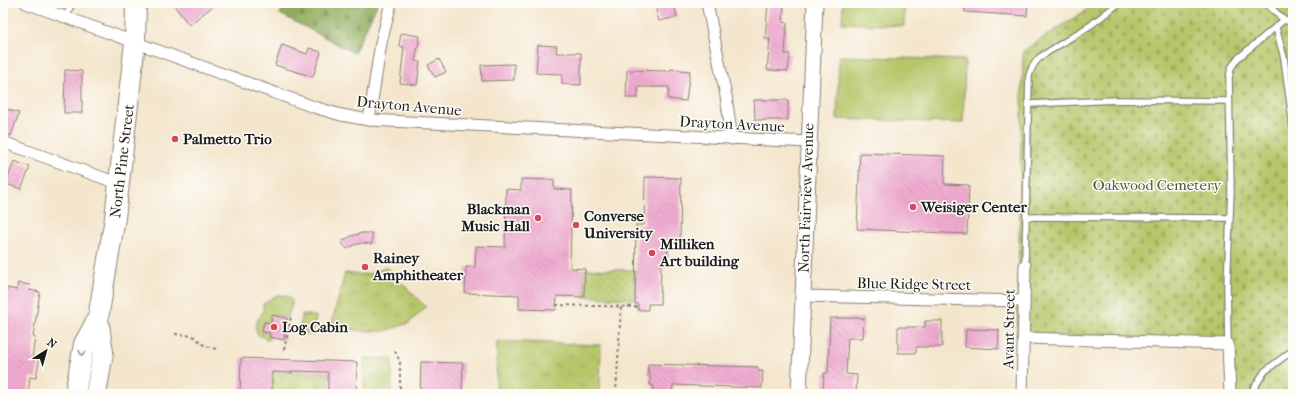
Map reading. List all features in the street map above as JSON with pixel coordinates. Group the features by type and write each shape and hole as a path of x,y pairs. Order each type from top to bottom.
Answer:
{"highway":[{"name":"North Pine Street","path":"96,394 103,352 98,318 120,184 135,42 136,3"},
{"name":"North Pine Street","path":"75,394 84,344 98,318"}],"street":[{"name":"Drayton Avenue","path":"26,3 314,107 341,115 369,120 809,142"},
{"path":"369,120 381,43 391,3"},
{"path":"707,3 726,96 732,139"},
{"name":"North Fairview Avenue","path":"799,394 815,3"},
{"path":"3,142 120,184"},
{"name":"Avant Street","path":"1022,394 1025,265"},
{"name":"Blue Ridge Street","path":"802,296 1024,301"},
{"path":"1024,338 1228,344 1230,394"}],"lane":[{"path":"66,17 72,3"},
{"path":"1025,265 1029,76 1031,69 1034,62 1040,57 1091,25 1119,3"},
{"path":"1266,3 1284,20 1293,23"},
{"path":"1228,344 1227,287 1231,191 1229,78 1231,68 1237,59 1284,20"},
{"path":"1276,28 1284,58 1293,127"},
{"path":"1029,104 1117,100 1229,101"},
{"path":"1026,217 1230,218"},
{"path":"1250,394 1265,371 1293,350"}],"path":[{"path":"556,304 638,307"},
{"path":"616,394 621,307"},
{"path":"284,350 291,317"},
{"path":"288,329 300,331"},
{"path":"175,334 193,336 204,345 216,349"},
{"path":"395,351 400,362 400,394"}],"green space":[{"path":"286,3 378,3 354,53 280,14"},
{"path":"843,3 905,3 904,26 842,23"},
{"name":"Oakwood Cemetery","path":"1097,3 1293,3 1293,394 1234,394 1232,339 1017,335 1023,51"},
{"path":"839,56 965,60 963,123 837,119"},
{"path":"386,267 426,307 409,323 385,331 361,331 331,326 345,273 366,274"},
{"path":"585,269 635,270 635,299 584,297"},
{"path":"280,295 288,297 292,301 292,305 287,318 273,315 271,323 264,322 262,332 270,333 269,340 258,335 256,325 262,313 263,304 275,296"},
{"path":"302,314 316,316 313,335 299,332"},
{"path":"497,341 601,345 600,394 496,394"},
{"path":"364,358 392,358 392,394 364,394"},
{"path":"272,372 328,372 328,394 272,394"}],"building":[{"path":"172,3 217,3 189,25"},
{"path":"654,3 674,3 677,17 659,21"},
{"path":"768,3 784,3 783,22 787,23 785,54 790,54 788,71 767,70 770,39 765,39"},
{"path":"965,3 1028,3 1027,16 965,12"},
{"path":"401,33 420,36 415,61 420,62 417,85 400,83 404,47 399,46"},
{"path":"282,45 307,54 309,48 321,52 313,77 275,65"},
{"path":"538,45 557,46 556,53 581,53 581,85 562,84 562,74 536,73"},
{"path":"439,59 446,72 435,77 428,65"},
{"path":"514,64 514,80 482,81 481,65"},
{"path":"671,69 690,71 686,101 668,99 669,87 638,87 638,98 626,98 627,70 670,71"},
{"path":"65,70 82,71 82,113 64,113"},
{"path":"754,100 788,100 788,120 755,120"},
{"path":"3,108 19,113 11,136 3,133"},
{"name":"Weisiger Center","path":"860,153 945,156 944,184 969,185 967,234 857,229"},
{"path":"14,161 30,167 21,189 6,184"},
{"name":"Milliken Art building","path":"645,177 681,178 680,243 668,242 668,264 661,264 660,304 648,304 648,310 638,310 638,304 635,304 636,225 644,225"},
{"name":"Blackman Music Hall","path":"521,179 554,180 554,189 572,190 570,268 585,269 584,297 557,296 556,310 519,309 519,295 465,293 466,267 475,267 476,246 505,247 506,189 521,190"},
{"path":"362,233 372,233 372,244 362,243 347,249 341,242 351,236"},
{"path":"18,283 30,285 29,290 40,292 33,337 35,337 32,359 39,360 36,378 30,377 28,394 3,394 3,312 7,288 17,290"},
{"name":"Log Cabin","path":"272,315 287,318 284,340 269,337 270,333 262,332 264,322 271,323"},
{"path":"830,318 864,318 863,338 848,338 846,374 857,375 856,393 823,392 824,373 828,373"},
{"path":"925,321 942,321 942,347 916,347 916,353 898,353 898,327 925,327"},
{"path":"966,329 999,330 998,349 965,347"},
{"path":"241,358 357,362 356,394 328,394 328,372 292,371 292,373 272,372 272,394 240,394"},
{"path":"421,362 463,363 462,394 420,394"},
{"path":"648,364 758,367 758,371 763,371 762,388 673,385 672,394 653,394 653,385 650,385 650,374 648,374"}],"place":[{"name":"Palmetto Trio","path":"175,139"},
{"name":"Weisiger Center","path":"913,207"},
{"name":"Blackman Music Hall","path":"538,218"},
{"name":"Converse University","path":"576,225"},
{"name":"Milliken Art building","path":"652,253"},
{"name":"Rainey Amphitheater","path":"365,267"},
{"name":"Log Cabin","path":"274,327"}]}
